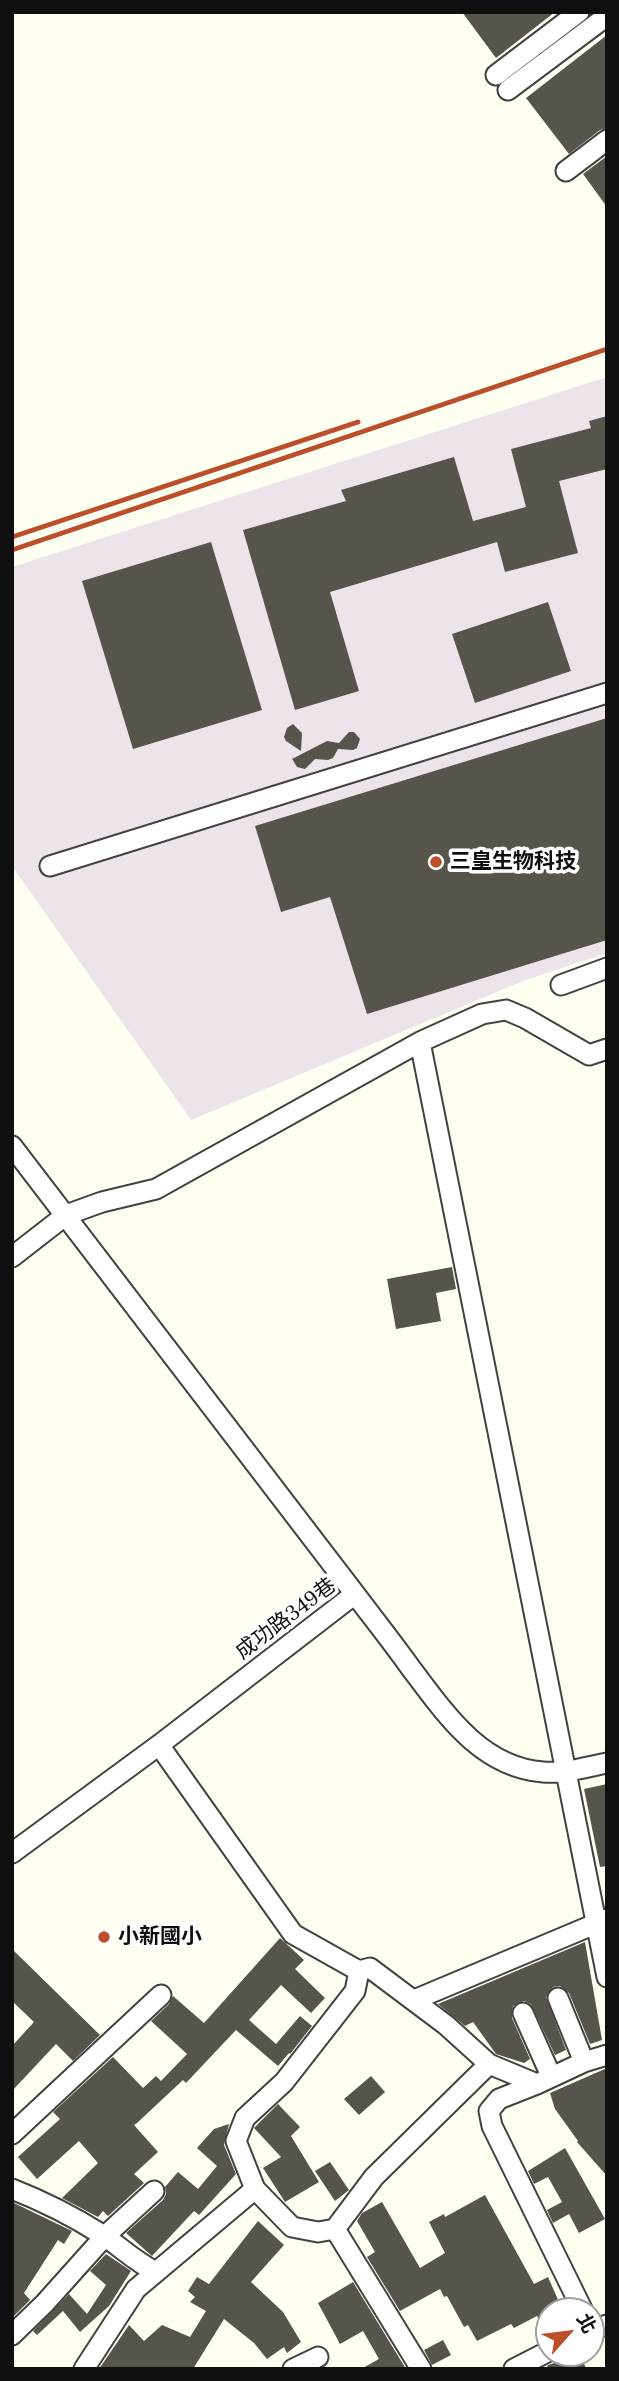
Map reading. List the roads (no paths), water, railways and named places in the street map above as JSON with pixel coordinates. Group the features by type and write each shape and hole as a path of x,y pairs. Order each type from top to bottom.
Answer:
{"street":[{"path":"579,12 502,83 607,16"},
{"path":"566,171 607,140"},
{"path":"50,866 607,693"},
{"path":"561,985 607,968"},
{"path":"12,1256 66,1215 102,1202 156,1189 420,1042 482,1014 506,1010 589,1055 607,1049"},
{"path":"420,1042 564,1772 601,1921 607,1978"},
{"path":"12,1146 355,1594"},
{"name":"成功路349巷","path":"12,1853 159,1745 355,1594 433,1698 469,1740 503,1763 545,1773 607,1763"},
{"path":"159,1745 293,1934 359,1971 370,1968 446,2025 489,2064 544,2080"},
{"path":"414,2000 601,1921"},
{"path":"359,1971 355,1991 325,2033 284,2082 245,2118 236,2141 255,2189 292,2227 318,2232 335,2230 374,2177 489,2064"},
{"path":"12,2134 161,1995"},
{"path":"558,1998 584,2062"},
{"path":"523,2013 544,2080"},
{"path":"576,2297 492,2126 489,2111 499,2099 584,2062 607,2055"},
{"path":"12,2189 60,2208 105,2236 136,2262 156,2272"},
{"path":"84,2369 136,2289 255,2189"},
{"path":"12,2334 45,2303 105,2236 154,2191"},
{"path":"335,2230 421,2369"},
{"path":"293,2369 318,2357"},
{"path":"514,2369 535,2358"}],"railway":[{"path":"12,550 607,349"},
{"path":"12,537 358,422"}],"place":[{"name":"三皇生物科技","path":"436,862"},
{"name":"小新國小","path":"104,1937"}]}
